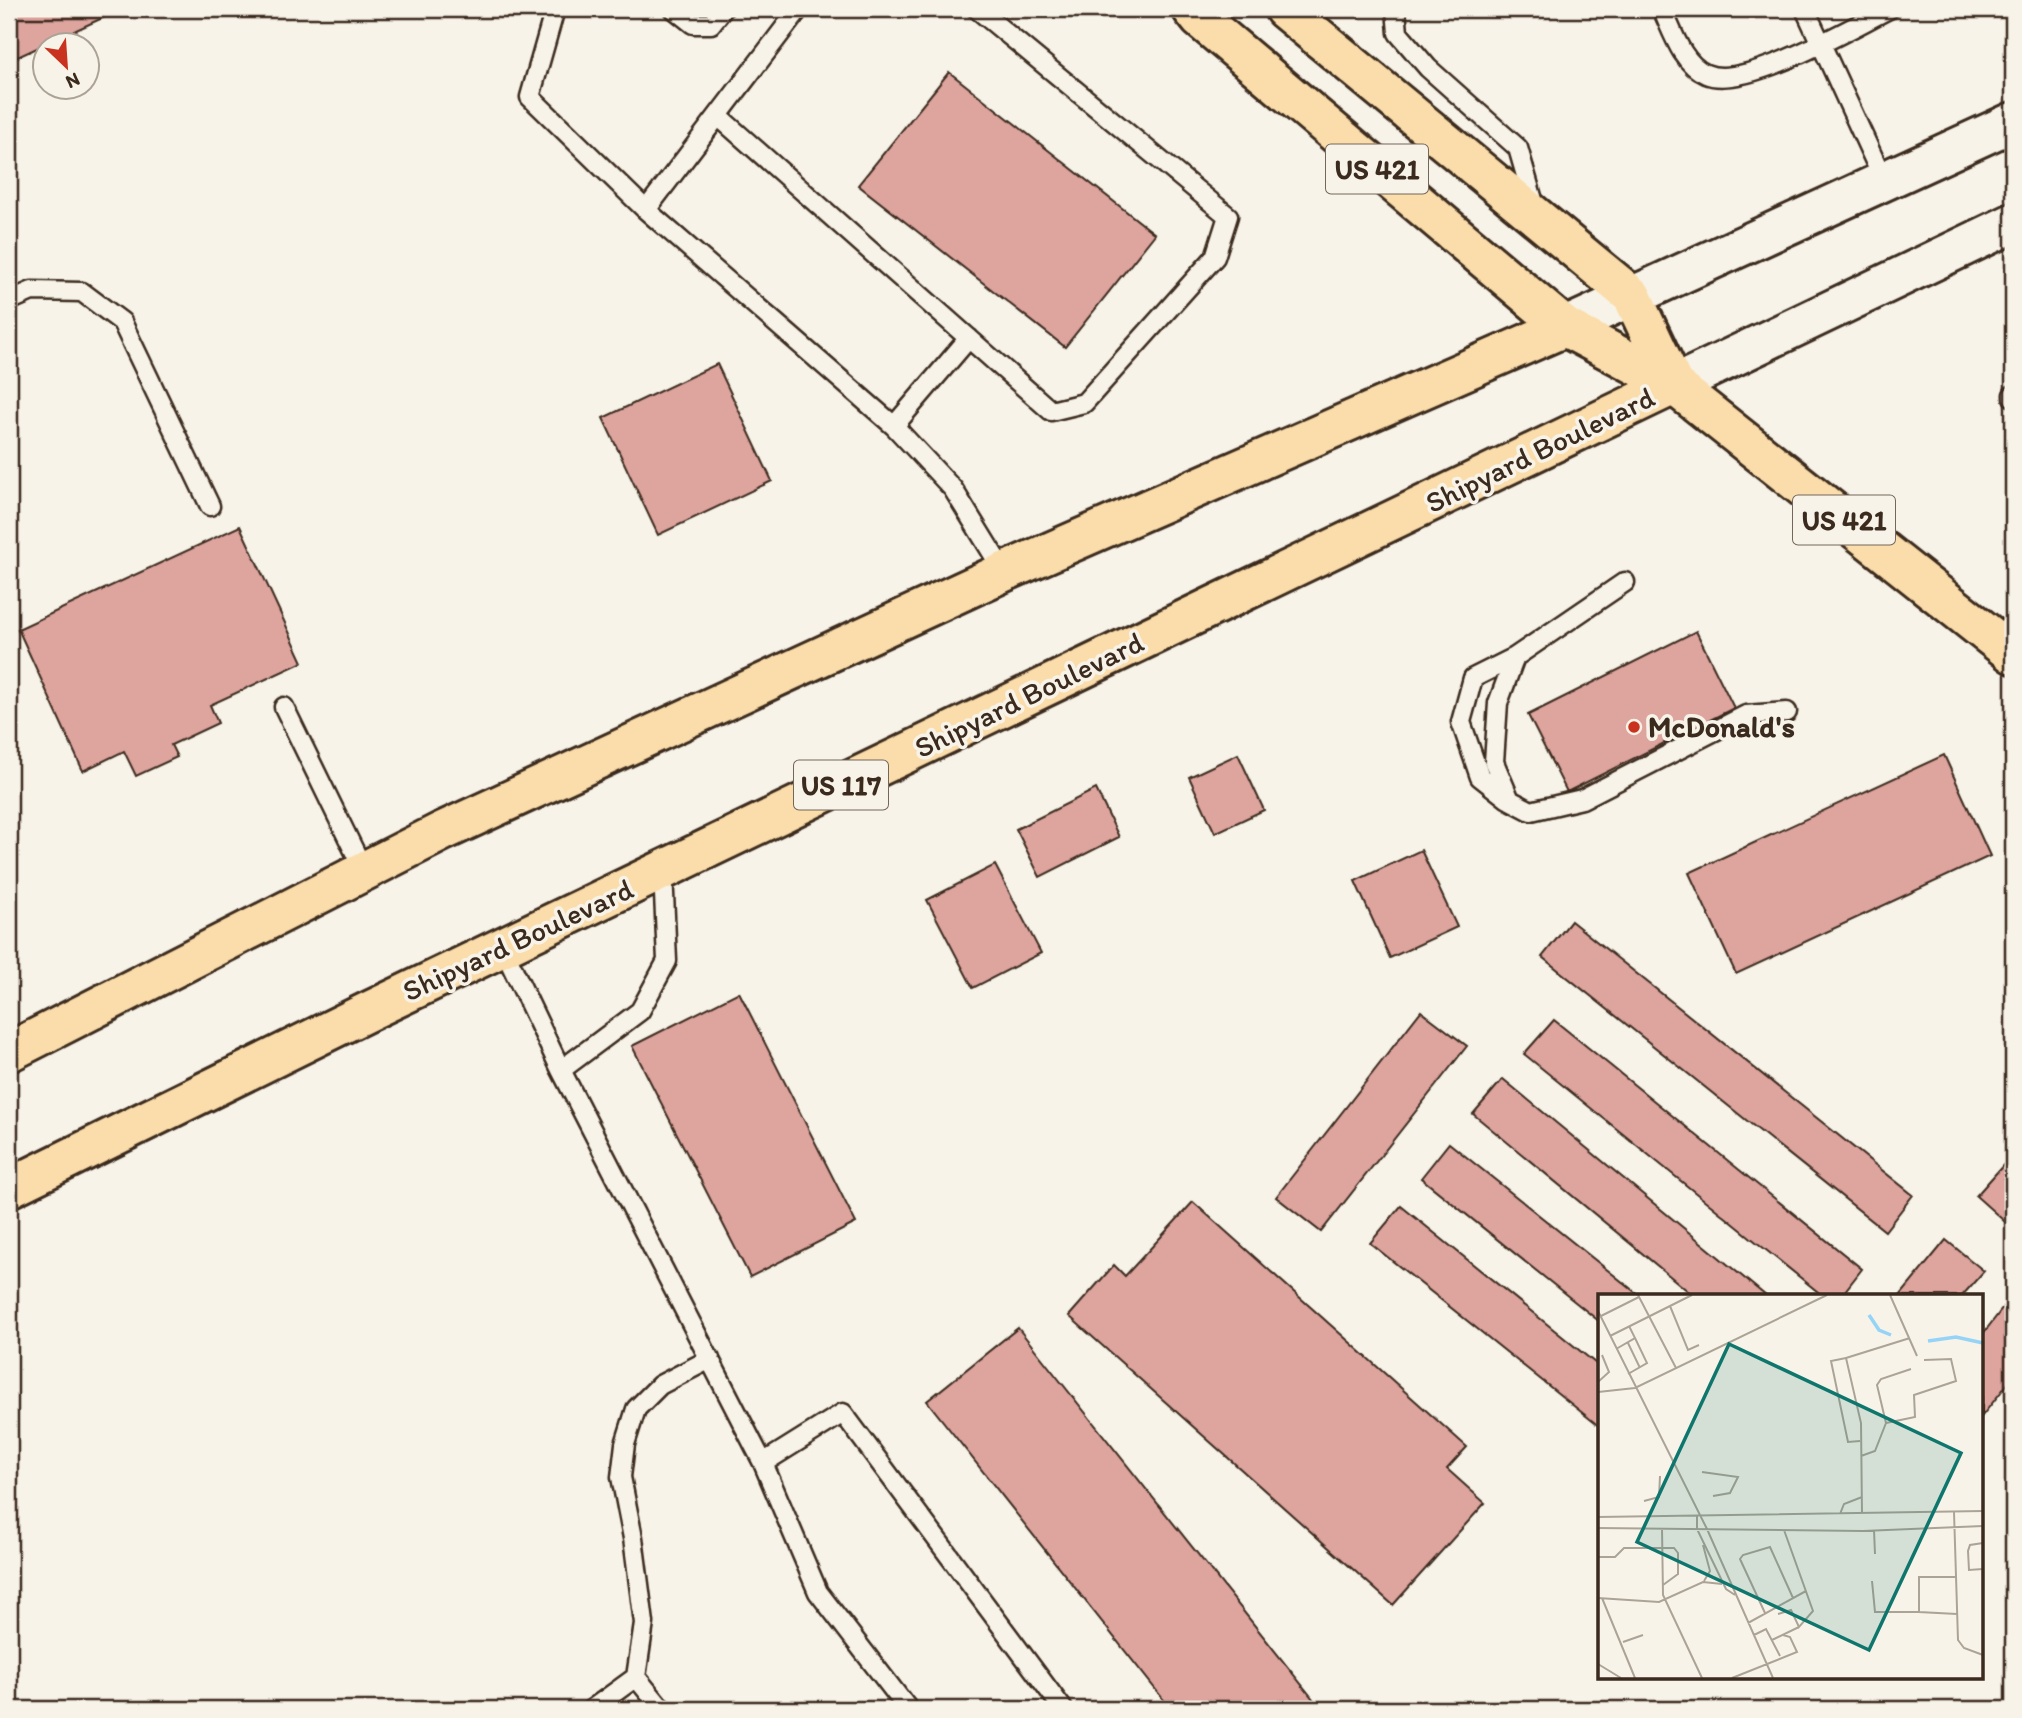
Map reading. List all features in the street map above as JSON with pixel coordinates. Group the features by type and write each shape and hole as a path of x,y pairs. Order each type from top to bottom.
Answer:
{"main road":[{"name":"US 421","path":"1192,9 1200,19 1565,327 1674,385 2013,654"},
{"name":"US 421","path":"1284,9 1632,296 1674,385"},
{"path":"9,1052 443,831 1004,572 1565,327 2013,122"},
{"name":"Shipyard Boulevard","path":"9,1188 162,1111 2013,223"}],"lane":[{"path":"555,9 530,97 646,210 894,426 953,489 1004,572"},
{"path":"674,9 693,24 711,23 723,9"},
{"path":"646,210 799,9"},
{"path":"718,116 1051,411 1084,403 1215,257 1228,216 977,9"},
{"path":"1396,9 1398,33 1428,68 1518,148 1539,220"},
{"path":"1662,9 1689,61 1707,75 1735,76 1766,68 1889,9"},
{"path":"1805,9 1884,181"},
{"path":"9,302 32,290 82,292 122,322 210,506"},
{"path":"894,426 970,338"},
{"path":"1625,582 1515,657 1473,678 1461,722 1480,776 1510,800 1531,811 1582,799 1746,715 1787,712"},
{"path":"1510,800 1494,762 1498,702 1515,657"},
{"path":"284,708 364,871"},
{"path":"562,1070 640,1011 667,961 663,871"},
{"path":"503,947 562,1070 763,1463 818,1592 908,1709"},
{"path":"592,1709 636,1677 644,1623 633,1538 621,1477 625,1444 636,1409 660,1385 709,1359"},
{"path":"763,1463 843,1413 1063,1709"},
{"path":"636,1677 662,1709"}],"building":[{"path":"9,9 122,9 72,32 32,32 32,50 9,61"},
{"path":"692,9 711,9 703,18"},
{"path":"949,72 1155,234 1065,347 858,185"},
{"path":"717,364 772,481 658,535 603,418"},
{"path":"240,526 303,662 210,705 218,723 171,745 177,757 136,776 124,751 83,771 18,629"},
{"path":"1696,631 1734,708 1567,792 1528,715"},
{"path":"1238,754 1264,810 1215,833 1189,777"},
{"path":"1944,755 1990,856 1736,974 1689,873"},
{"path":"1096,789 1119,837 1040,877 1016,829"},
{"path":"1421,850 1457,927 1390,958 1355,881"},
{"path":"995,865 1041,953 973,988 927,900"},
{"path":"1571,921 1913,1195 1885,1231 1542,957"},
{"path":"739,992 856,1223 750,1277 632,1046"},
{"path":"1421,1011 1467,1046 1321,1232 1276,1197"},
{"path":"1554,1020 1862,1269 1843,1294 1821,1294 1524,1054"},
{"path":"1503,1079 1764,1294 1692,1294 1473,1114"},
{"path":"1449,1143 1638,1294 1598,1294 1598,1320 1421,1178"},
{"path":"2013,1154 2013,1229 1976,1196"},
{"path":"1193,1202 1467,1447 1447,1469 1485,1503 1393,1605 1069,1316 1114,1265 1125,1276"},
{"path":"1401,1206 1598,1365 1598,1425 1370,1243"},
{"path":"1946,1240 1984,1271 1964,1294 1902,1294"},
{"path":"2013,1295 2013,1377 1983,1415 1983,1334"},
{"path":"1018,1328 1321,1709 1171,1709 927,1401"}],"place":[{"name":"McDonald's","path":"1634,727"}]}
